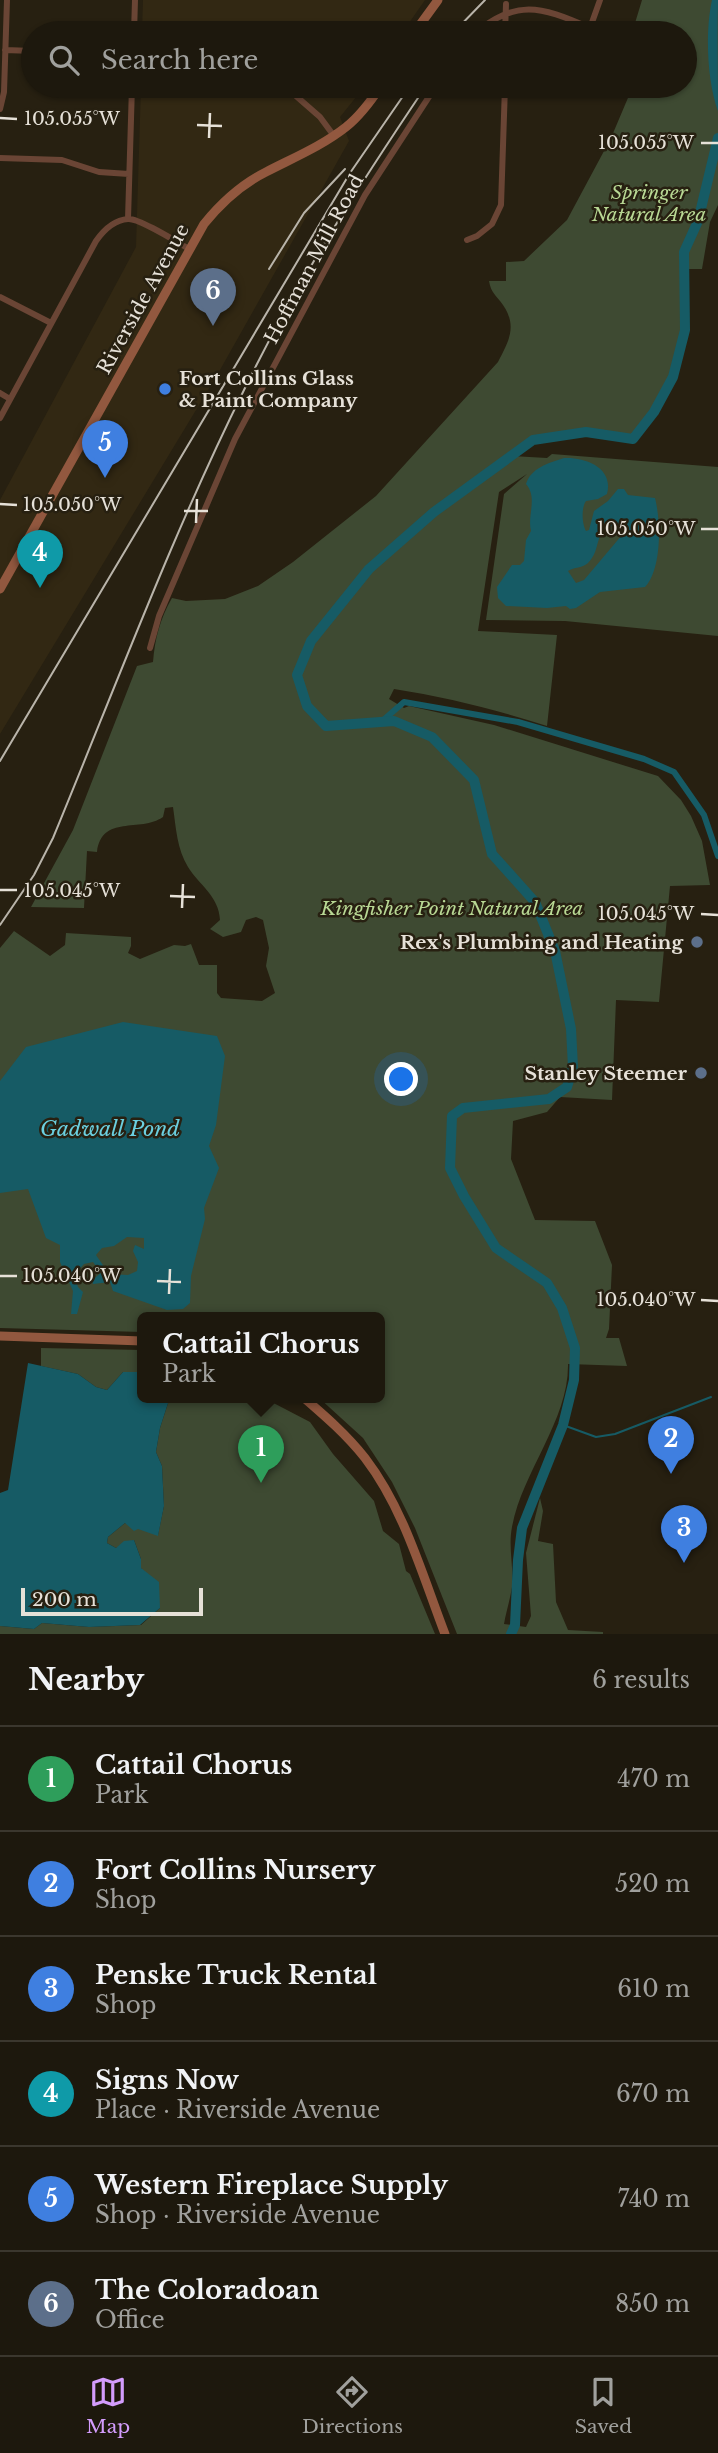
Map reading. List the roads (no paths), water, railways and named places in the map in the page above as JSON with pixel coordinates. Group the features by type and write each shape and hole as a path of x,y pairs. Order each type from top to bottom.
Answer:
{"main road":[{"path":"423,21 438,0"},
{"name":"Riverside Avenue","path":"0,589 106,403 189,249 211,216 241,188 334,136 356,119 372,98"},
{"path":"0,1336 137,1341"},
{"path":"310,1403 331,1420 364,1456 384,1486 402,1521 446,1634"}],"street":[{"path":"0,109 4,92 7,0"},
{"path":"134,21 135,0"},
{"path":"592,21 600,0"},
{"path":"486,21 506,4 521,1 535,4 574,21"},
{"path":"505,21 506,4"},
{"path":"5,50 21,51"},
{"path":"128,219 132,98"},
{"path":"298,98 320,117 334,136"},
{"name":"Hoffman Mill Road","path":"150,648 159,616 235,439 365,195 428,98"},
{"path":"467,240 492,224 501,205 505,98"},
{"path":"0,158 62,160 99,172 130,174"},
{"path":"0,418 96,241 111,225 128,219 189,249"},
{"path":"0,297 51,323"},
{"path":"0,393 10,399"}],"water":[{"path":"712,0 718,0 718,111 711,86 708,56"},
{"path":"564,458 589,462 606,477 607,494 584,504 586,531 589,530 594,511 618,489 624,489 628,495 655,498 659,544 655,569 645,587 600,592 576,608 506,606 498,598 497,587 512,565 520,565 524,561 526,540 531,531 532,501 526,484 528,478 546,464","holes":["617,524 622,527 622,535 584,580 576,583 568,571 588,563 604,531"]},
{"name":"Gadwall Pond","path":"123,1022 217,1036 225,1056 216,1125 209,1146 219,1168 204,1208 205,1219 191,1276 190,1303 183,1309 167,1310 113,1291 110,1282 93,1284 92,1280 101,1273 93,1262 84,1264 74,1275 83,1292 77,1314 71,1314 73,1291 60,1262 60,1245 46,1238 28,1189 0,1193 0,1081 26,1047","holes":["127,1237 144,1238 144,1249 135,1245 133,1251 138,1262 137,1271 128,1275 109,1274 96,1255 102,1248 114,1246"]},
{"path":"28,1363 78,1374 96,1387 107,1390 123,1372 137,1372 137,1403 168,1403 156,1452 162,1466 164,1506 158,1536 138,1529 134,1531 125,1523 108,1537 107,1543 116,1548 124,1541 134,1540 141,1559 141,1568 159,1582 160,1608 140,1625 89,1627 42,1623 34,1629 0,1626 0,1493 8,1490"}],"waterway":[{"path":"511,1634 515,1625 522,1528 563,1425 574,1380 575,1348 562,1308 547,1283 496,1248 464,1196 450,1168 452,1116 463,1108 549,1099 567,1087 573,1067 571,1029 555,951 535,902 492,854 474,780 432,737 394,721 326,726 307,706 297,675 311,641 369,569 434,512 533,440 586,432 633,439 654,412 673,377 685,330 684,252 698,221 718,138"},
{"path":"381,722 404,702 518,722 644,759 674,772 704,815 718,856"},
{"path":"563,1425 596,1437 615,1434 711,1397"}],"railway":[{"path":"465,21 485,0"},
{"path":"0,761 350,173 402,98"},
{"path":"0,925 34,875 53,838 192,500 264,350 330,235 418,98"},
{"path":"269,269 304,213 345,169"}],"place":[{"name":"The Coloradoan","path":"213,326"},
{"name":"Fort Collins Glass & Paint Company","path":"165,389"},
{"name":"Western Fireplace Supply","path":"105,478"},
{"name":"Signs Now","path":"40,588"},
{"name":"Rex's Plumbing and Heating","path":"697,942"},
{"name":"Stanley Steemer","path":"701,1073"},
{"name":"Fort Collins Nursery","path":"671,1474"},
{"name":"Cattail Chorus","path":"261,1483"},
{"name":"Penske Truck Rental","path":"684,1563"}],"park label":[{"name":"Springer Natural Area","path":"649,203"},
{"name":"Kingfisher Point Natural Area","path":"452,908"}]}
